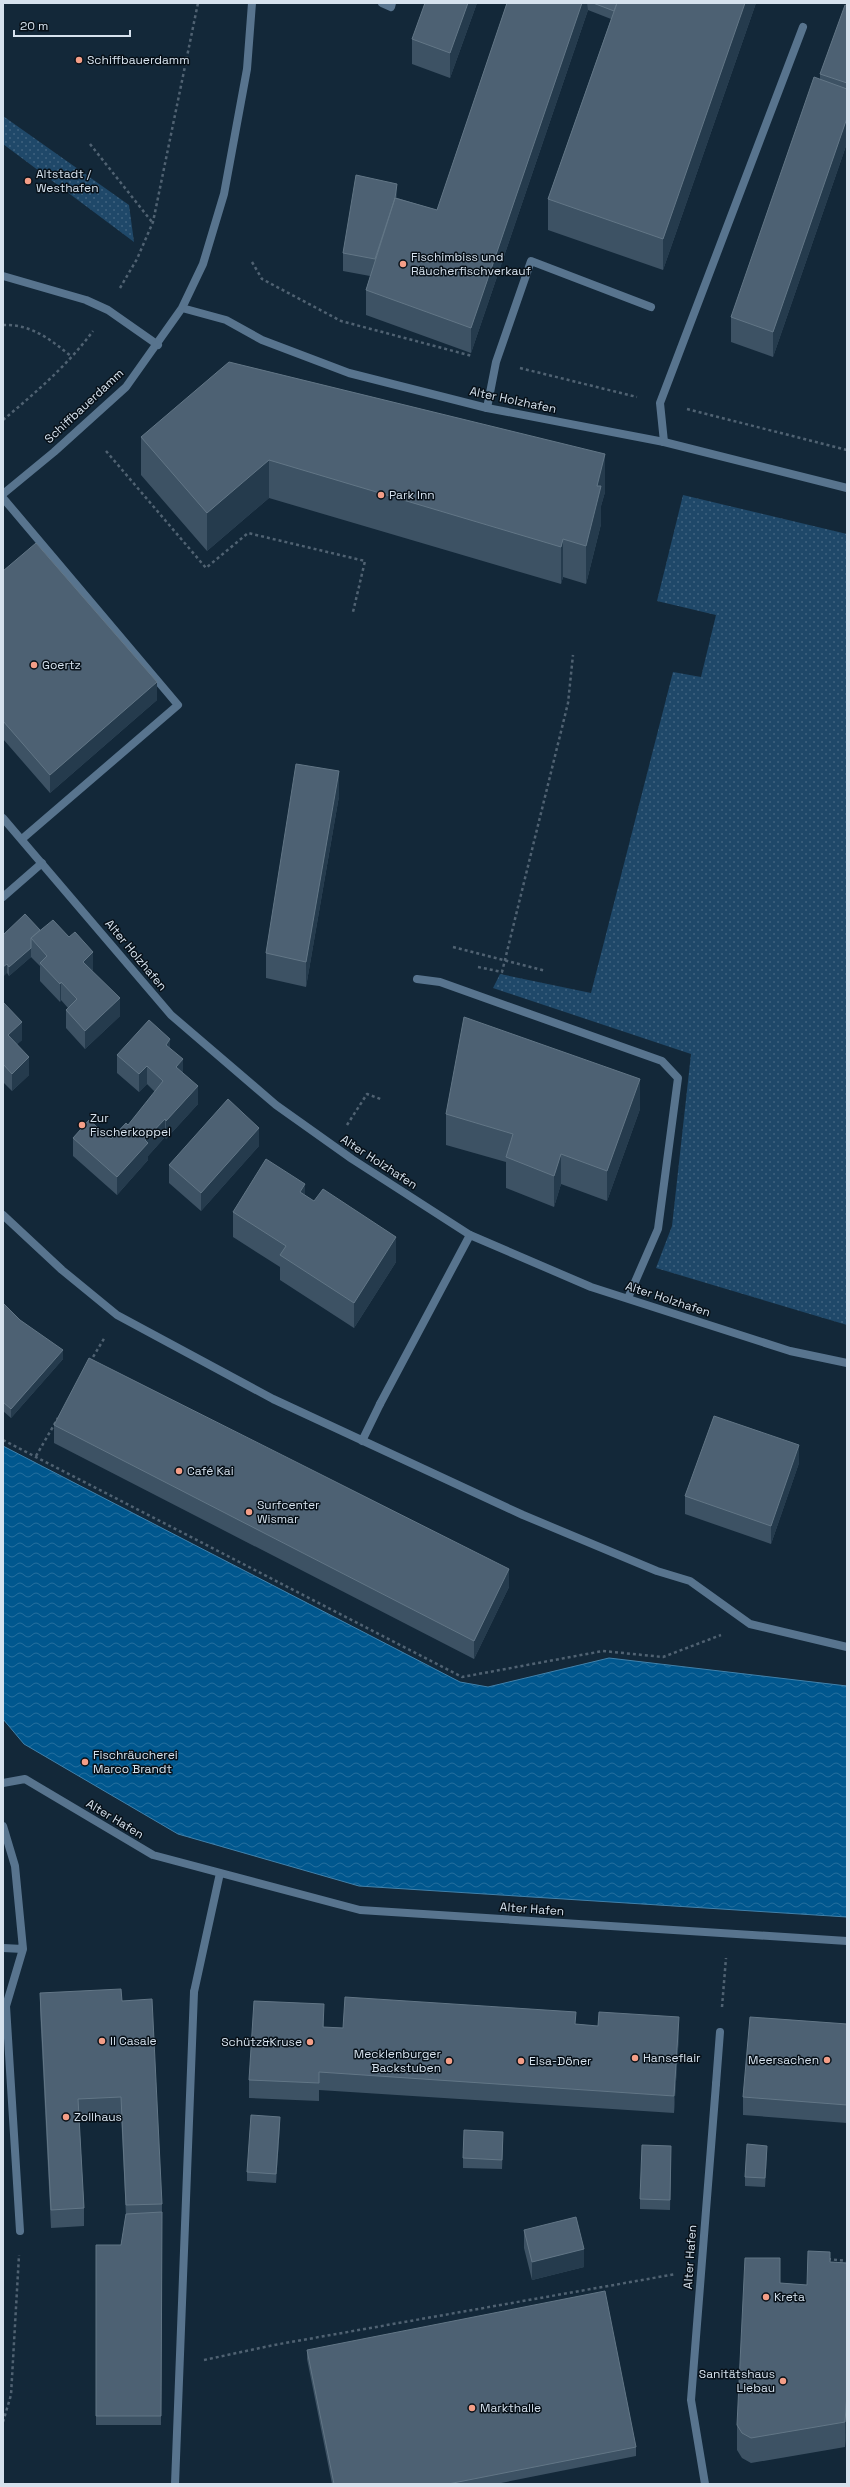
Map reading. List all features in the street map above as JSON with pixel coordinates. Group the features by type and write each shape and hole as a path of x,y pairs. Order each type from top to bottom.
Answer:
{"street":[{"name":"Schiffbauerdamm","path":"3,494 54,452 126,387 158,344 182,308 203,264 224,194 246,69 252,3"},
{"path":"382,3 391,7 392,3"},
{"path":"664,442 660,402 803,27"},
{"path":"487,408 496,362 531,261 651,307"},
{"path":"3,276 86,300 108,310 158,344"},
{"name":"Alter Holzhafen","path":"182,308 226,320 262,340 349,373 487,408 664,442 847,488"},
{"path":"3,498 178,705 22,839"},
{"name":"Alter Holzhafen","path":"3,818 171,1015 276,1105 333,1146 470,1235 591,1287 790,1351 847,1362"},
{"path":"3,897 42,863"},
{"path":"418,979 440,982 662,1061 678,1078 658,1229 628,1298"},
{"path":"3,1215 62,1270 117,1315 273,1399 523,1515 658,1570 690,1581 750,1624 847,1647"},
{"path":"362,1441 380,1404 470,1235"},
{"name":"Alter Hafen","path":"3,1783 25,1779 153,1855 360,1910 847,1941"},
{"path":"3,1826 15,1866 23,1949 6,2006 20,2231"},
{"path":"175,2484 194,1992 220,1873"},
{"path":"3,1948 23,1949"},
{"name":"Alter Hafen","path":"705,2484 691,2400 720,2032"}],"path":[{"path":"3,420 49,381 72,357 108,310 137,259 153,222 198,3"},
{"path":"90,144 153,222"},
{"path":"252,262 262,279 341,321 496,362 847,450"},
{"path":"3,325 17,324 44,335 72,357"},
{"path":"106,451 206,568 248,533 365,561 353,612"},
{"path":"471,965 502,972 568,703 573,655"},
{"path":"453,947 546,971"},
{"path":"333,1146 367,1094 383,1100"},
{"path":"86,1369 117,1315"},
{"path":"36,1456 59,1416"},
{"path":"3,1440 462,1677 603,1651 663,1657 750,1624"},
{"path":"720,2032 726,1964"},
{"path":"3,2422 11,2394 20,2231"},
{"path":"822,2259 847,2261"},
{"path":"179,2366 274,2345 702,2269"}],"shaded area":[{"path":"3,116 129,205 134,242 3,144"},
{"path":"683,495 847,534 847,1325 656,1268 672,1226 691,1054 493,988 500,974 591,993 673,672 701,677 716,615 657,601"}],"water":[{"path":"3,1446 460,1682 488,1687 609,1658 847,1686 847,1917 359,1886 178,1834 24,1744 3,1719"}],"building":[{"path":"425,3 468,3 450,53 412,39"},
{"path":"507,3 582,3 471,328 366,290 395,198 437,210"},
{"path":"593,3 617,3 614,11"},
{"path":"617,3 745,3 663,239 548,199"},
{"path":"845,5 847,6 847,83 820,74"},
{"path":"814,77 847,89 847,118 773,332 731,317"},
{"path":"356,175 397,184 395,198 375,259 343,253"},
{"name":"Park Inn","path":"229,362 605,454 597,486 601,486 586,546 563,539 561,547 269,460 207,513 141,437"},
{"path":"36,543 157,682 50,775 3,721 3,571"},
{"path":"296,764 339,771 306,962 266,953"},
{"path":"25,914 40,930 31,938 31,948 9,967 7,964 3,967 3,935"},
{"path":"53,920 69,937 75,932 93,952 83,962 120,998 85,1031 66,1010 77,999 40,963 47,956 31,938"},
{"path":"3,1002 22,1022 8,1035 29,1057 12,1074 3,1064"},
{"path":"464,1017 640,1079 607,1171 561,1154 554,1176 506,1157 513,1134 446,1114"},
{"path":"149,1020 170,1039 166,1045 183,1059 176,1067 198,1086 166,1121 165,1119 145,1140 148,1143 117,1177 73,1138 89,1120 111,1139 126,1123 128,1125 163,1081 147,1066 139,1074 117,1055"},
{"path":"228,1099 259,1128 201,1193 169,1165"},
{"path":"266,1159 305,1184 300,1192 314,1201 323,1189 396,1237 354,1303 280,1255 286,1246 233,1212"},
{"path":"3,1303 20,1320 63,1350 11,1409 3,1402"},
{"path":"89,1358 509,1569 474,1641 54,1425"},
{"path":"714,1416 799,1445 771,1526 685,1496"},
{"name":"Zollhaus","path":"121,1989 122,2001 152,1999 162,2204 126,2205 121,2097 78,2099 84,2208 51,2210 40,1993"},
{"path":"345,1997 576,2012 575,2024 598,2026 599,2012 679,2017 674,2096 319,2072 319,2083 249,2080 254,2001 324,2004 323,2027 343,2028"},
{"path":"750,2017 847,2024 847,2105 743,2097"},
{"path":"251,2115 280,2117 276,2174 247,2172"},
{"path":"464,2130 503,2132 502,2160 463,2158"},
{"path":"747,2144 767,2146 765,2178 745,2177"},
{"path":"642,2145 671,2146 670,2200 640,2199"},
{"path":"162,2212 161,2416 96,2416 96,2245 121,2245 126,2214"},
{"path":"576,2217 584,2249 532,2262 524,2230"},
{"path":"808,2251 830,2252 830,2262 847,2263 847,2393 845,2422 751,2438 742,2433 737,2425 745,2258 780,2258 780,2283 807,2285"},
{"name":"Markthalle","path":"605,2291 636,2447 448,2484 334,2484 307,2350"}],"place":[{"name":"Schiffbauerdamm","path":"79,60"},
{"name":"Altstadt / Westhafen","path":"28,181"},
{"name":"Fischimbiss und Räucherfischverkauf","path":"403,264"},
{"name":"Park Inn","path":"381,495"},
{"name":"Goertz","path":"34,665"},
{"name":"Zur Fischerkoppel","path":"82,1125"},
{"name":"Café Kai","path":"179,1471"},
{"name":"Surfcenter Wismar","path":"249,1512"},
{"name":"Fischräucherei Marco Brandt","path":"85,1762"},
{"name":"Il Casale","path":"102,2041"},
{"name":"Schütz&Kruse","path":"310,2042"},
{"name":"Hanseflair","path":"635,2058"},
{"name":"Meersachen","path":"827,2060"},
{"name":"Mecklenburger Backstuben","path":"449,2061"},
{"name":"Elsa-Döner","path":"521,2061"},
{"name":"Zollhaus","path":"66,2117"},
{"name":"Kreta","path":"766,2297"},
{"name":"Sanitätshaus Liebau","path":"783,2381"},
{"name":"Markthalle","path":"472,2408"}]}
